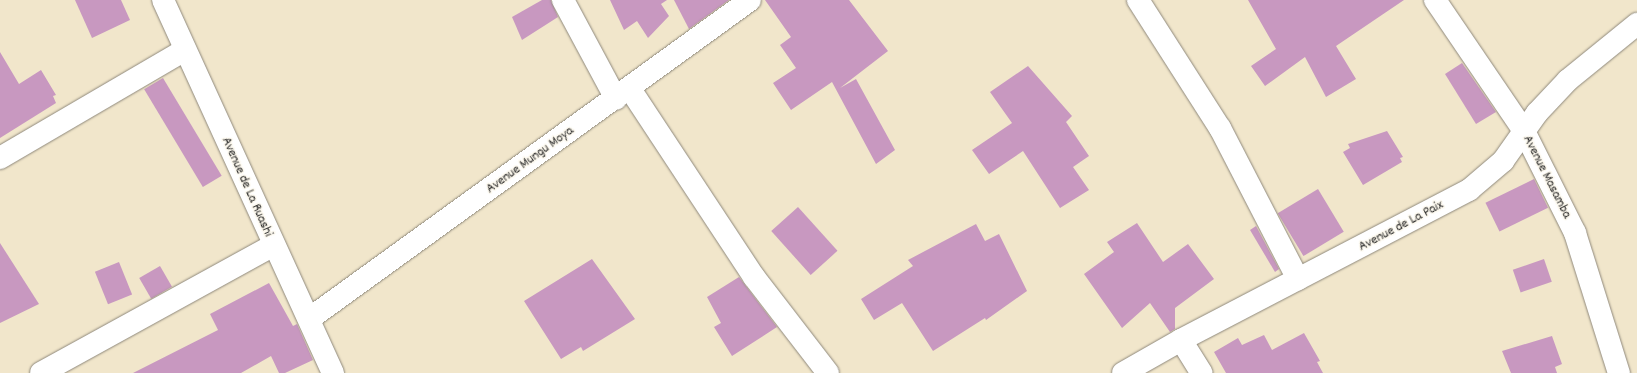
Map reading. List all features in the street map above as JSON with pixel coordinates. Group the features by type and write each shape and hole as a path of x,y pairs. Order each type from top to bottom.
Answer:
{"street":[{"name":"Avenue de La Ruashi","path":"163,0 333,373"},
{"path":"563,0 623,94 754,277 828,373"},
{"name":"Avenue Mungu Moya","path":"309,319 623,94 750,0"},
{"path":"1138,0 1220,128 1298,279"},
{"name":"Avenue Masamba","path":"1435,0 1524,132 1575,233 1619,373"},
{"name":"Avenue de La Paix","path":"1123,373 1180,340 1469,190 1503,161 1537,113 1568,80 1637,24"},
{"path":"0,158 186,50"},
{"path":"41,373 274,245"},
{"path":"1180,340 1202,373"}],"building":[{"path":"75,0 121,0 130,20 92,38"},
{"path":"542,0 551,0 558,17 522,40 512,17"},
{"path":"610,0 667,0 661,4 669,16 648,38 637,21 624,30"},
{"path":"674,0 729,0 689,29"},
{"path":"765,0 849,0 888,51 840,88 856,79 895,150 876,164 832,82 791,110 773,83 796,68 780,45 791,37"},
{"path":"1248,0 1404,0 1336,46 1356,79 1326,97 1305,57 1265,86 1251,66 1276,49"},
{"path":"0,52 19,84 41,70 56,95 53,96 56,103 0,138"},
{"path":"1462,63 1496,112 1476,124 1445,74"},
{"path":"1028,66 1072,116 1066,122 1089,156 1073,167 1089,190 1060,208 1023,151 989,174 972,150 1012,123 990,92"},
{"path":"163,78 222,176 203,187 144,89"},
{"path":"1387,131 1403,157 1400,158 1402,162 1363,185 1343,152 1350,148 1348,144"},
{"path":"1534,179 1548,208 1499,231 1485,203"},
{"path":"1318,189 1344,232 1303,256 1278,213"},
{"path":"798,207 837,251 811,275 771,231"},
{"path":"1137,223 1163,262 1188,244 1214,279 1175,308 1175,329 1170,332 1150,303 1122,328 1084,274 1114,252 1107,242"},
{"path":"976,224 985,241 999,234 1027,291 986,320 985,318 933,351 902,303 874,320 861,299 913,266 908,260"},
{"path":"1256,226 1279,269 1275,272 1250,230"},
{"path":"0,243 39,304 0,323"},
{"path":"592,259 635,319 583,351 581,347 561,359 524,301"},
{"path":"1544,259 1552,282 1521,292 1513,270"},
{"path":"119,262 132,294 108,304 95,272"},
{"path":"160,266 172,287 151,299 139,278"},
{"path":"739,277 777,327 732,356 714,327 721,323 707,297"},
{"path":"269,283 293,326 297,324 313,360 285,373 279,373 271,356 241,373 133,373 218,330 210,314"},
{"path":"1304,333 1320,361 1317,362 1323,373 1226,373 1214,352 1238,338 1242,345 1264,335 1272,350"},
{"path":"1552,336 1562,364 1555,367 1557,373 1511,373 1502,351"}]}
